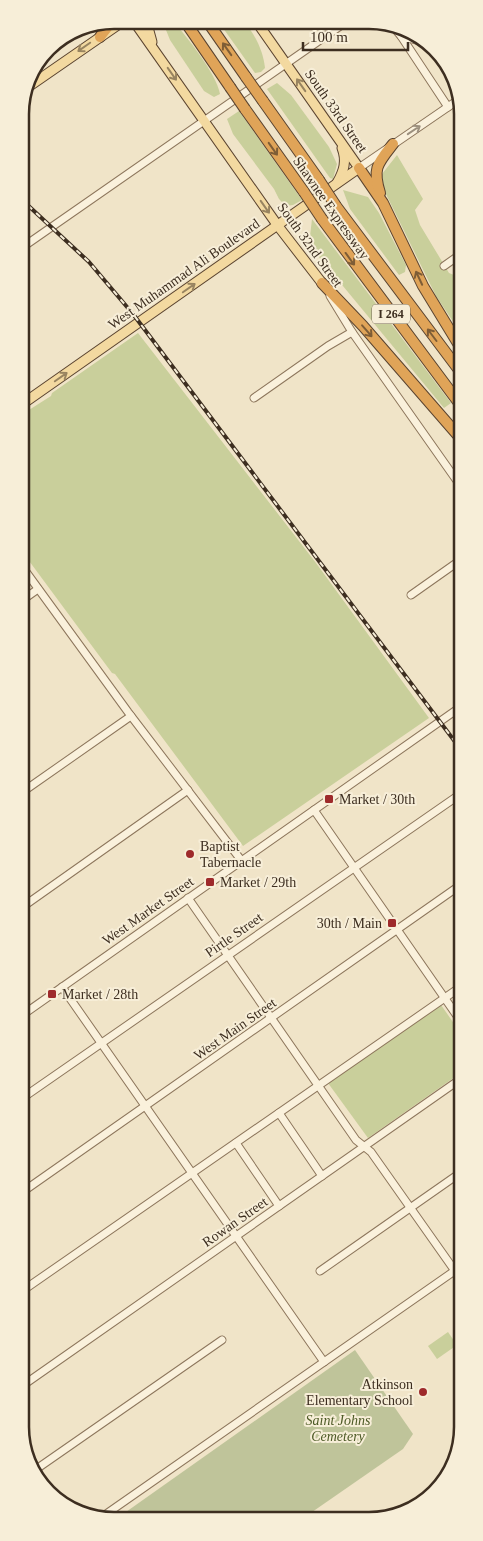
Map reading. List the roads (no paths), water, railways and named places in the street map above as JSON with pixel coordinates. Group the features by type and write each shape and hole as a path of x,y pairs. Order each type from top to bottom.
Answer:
{"highway":[{"path":"100,37 106,29"},
{"name":"Shawnee Expressway","path":"190,29 322,220 454,397"},
{"name":"Shawnee Expressway","path":"213,29 336,206 454,363"},
{"path":"393,144 378,162 375,170 376,182 383,203 423,286 454,337"},
{"path":"359,168 383,203"},
{"path":"322,283 363,326 454,431"}],"main road":[{"path":"35,83 112,29"},
{"name":"South 32nd Street","path":"140,29 278,226 322,283"},
{"path":"149,29 155,50"},
{"name":"South 33rd Street","path":"262,29 359,168"},
{"path":"334,187 345,162 340,142"},
{"name":"West Muhammad Ali Boulevard","path":"29,399 359,168"}],"street":[{"path":"29,243 336,29"},
{"path":"401,36 408,38"},
{"path":"401,36 448,107"},
{"name":"West Muhammad Ali Boulevard","path":"359,168 453,103"},
{"path":"444,266 454,259"},
{"name":"South 32nd Street","path":"322,283 352,332 454,477"},
{"path":"254,398 328,346 352,332"},
{"path":"410,595 454,565"},
{"path":"29,576 131,716 241,860"},
{"path":"29,595 38,589"},
{"name":"West Market Street","path":"29,1010 454,712"},
{"path":"29,787 131,716"},
{"path":"29,902 188,790"},
{"name":"Pirtle Street","path":"29,1093 454,798"},
{"path":"314,810 454,1011"},
{"name":"West Main Street","path":"29,1188 454,890"},
{"path":"109,1512 454,1271 371,1152 356,1140 188,898"},
{"path":"62,987 324,1362"},
{"path":"29,1286 454,992"},
{"name":"Rowan Street","path":"29,1381 454,1084"},
{"path":"279,1113 322,1176"},
{"path":"236,1143 279,1206"},
{"path":"320,1271 454,1177"},
{"path":"39,1467 222,1340"}],"railway":[{"path":"29,206 89,262 133,314 454,740"}],"place":[{"name":"Market / 30th","path":"329,799"},
{"name":"Baptist Tabernacle","path":"190,854"},
{"name":"Market / 29th","path":"210,882"},
{"name":"30th / Main","path":"392,923"},
{"name":"Market / 28th","path":"52,994"},
{"name":"Atkinson Elementary School","path":"423,1392"}],"park label":[{"name":"Saint Johns Cemetery","path":"338,1428"}]}
